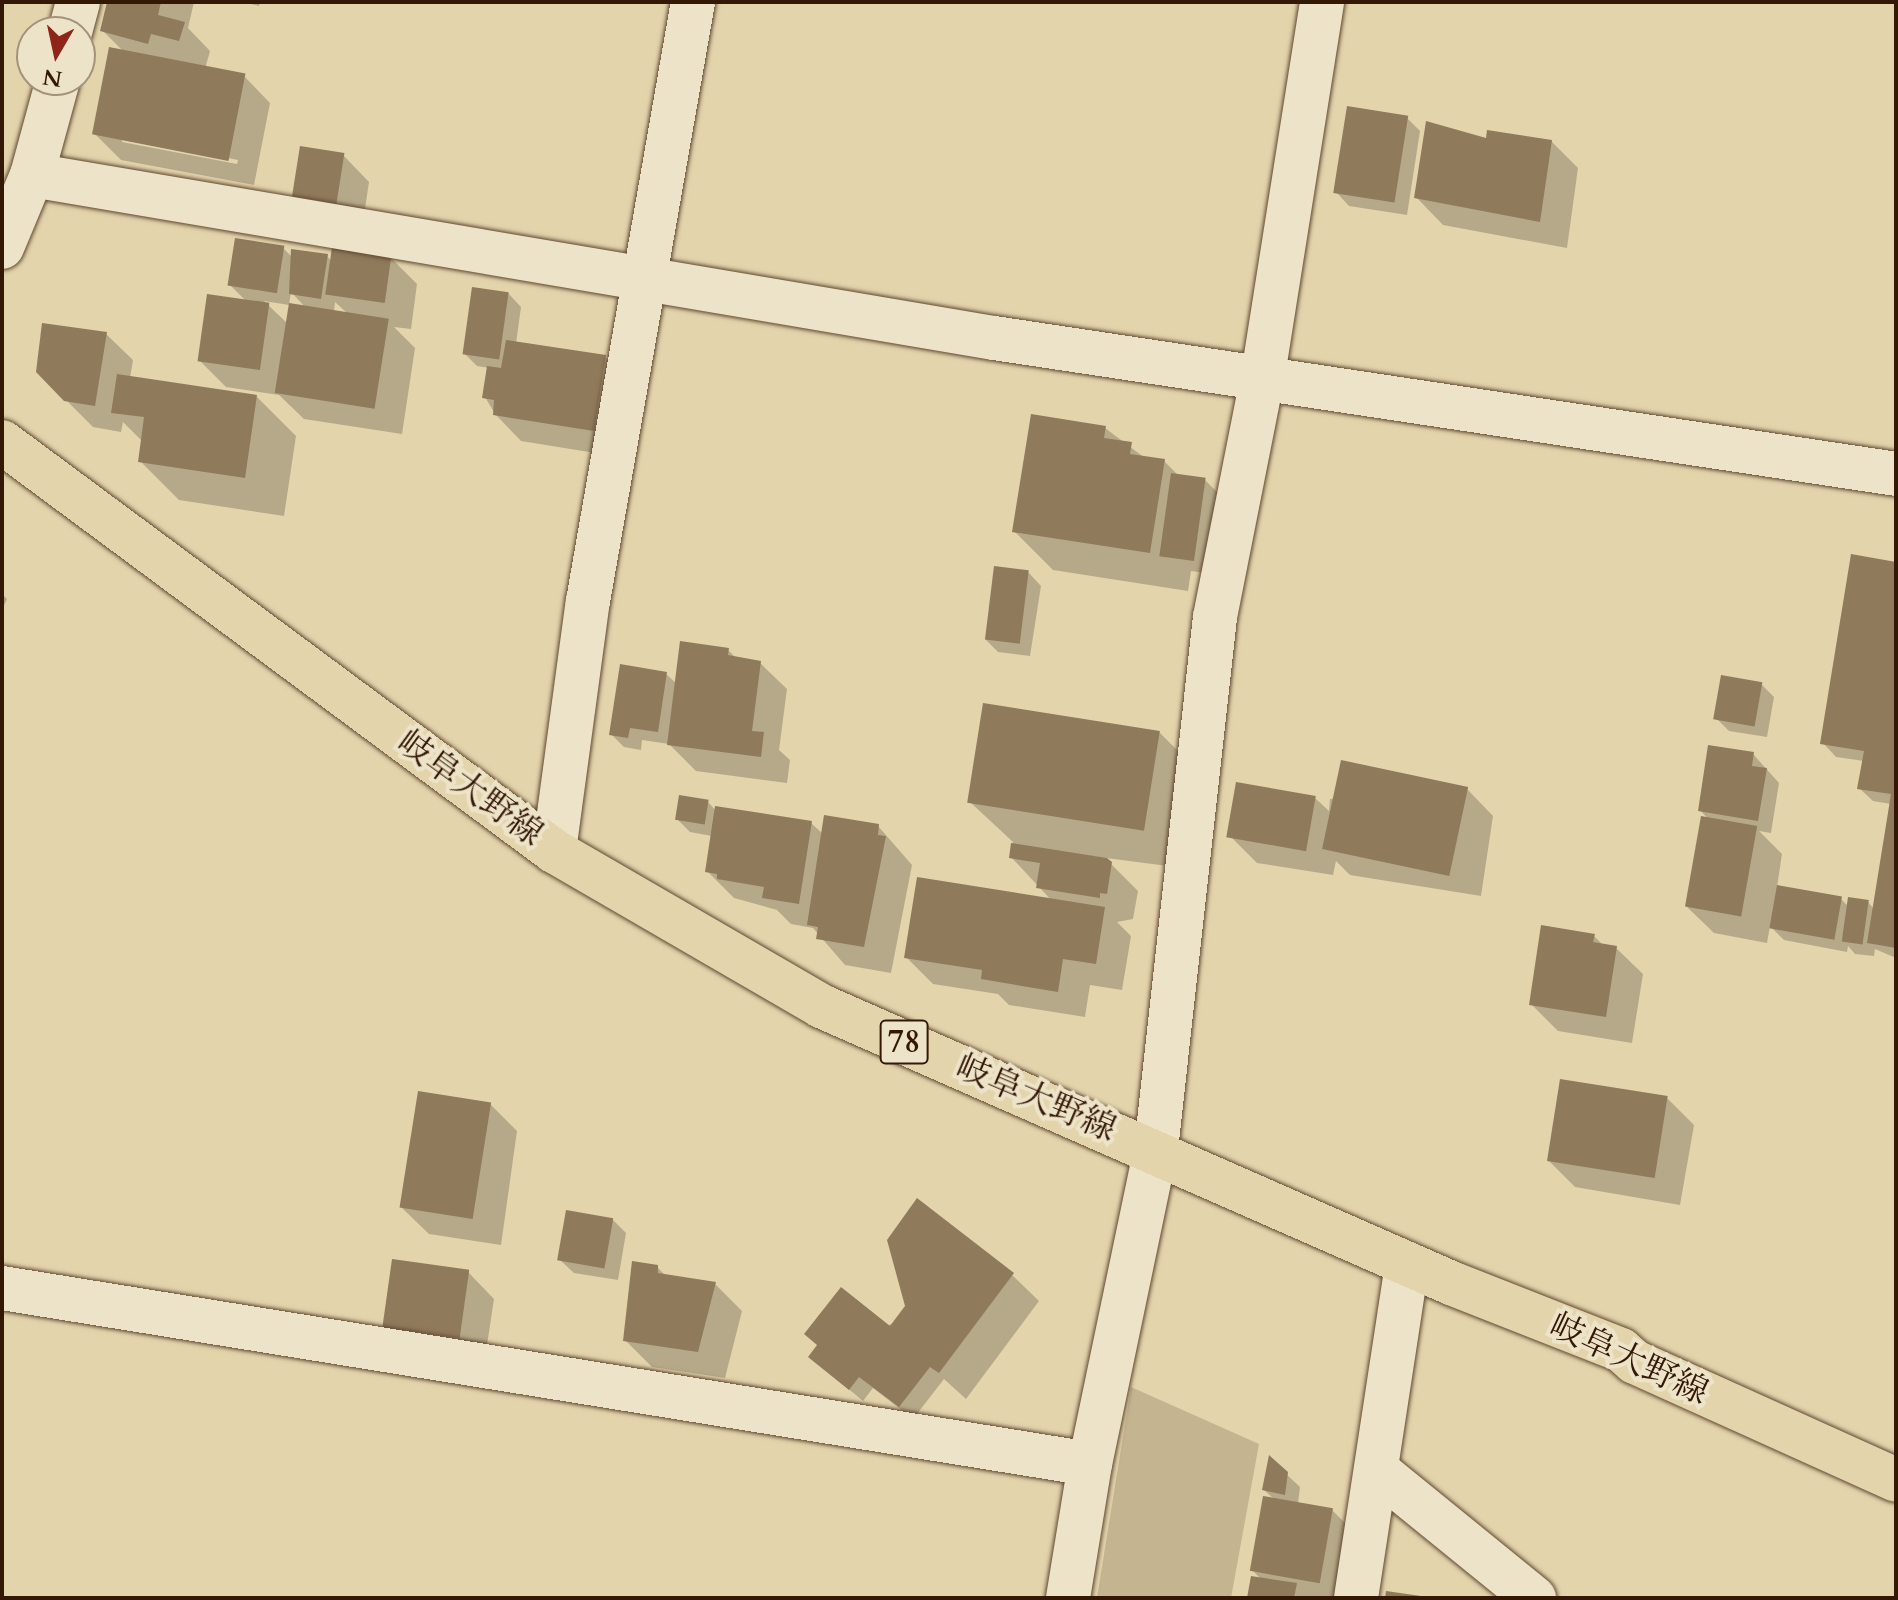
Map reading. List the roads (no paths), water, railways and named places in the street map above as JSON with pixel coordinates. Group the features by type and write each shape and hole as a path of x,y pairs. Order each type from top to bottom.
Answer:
{"main road":[{"name":"岐阜大野線","path":"2,442 554,851 821,1006 1156,1149 1407,1264 1621,1350 1635,1362 1896,1480"}],"street":[{"path":"554,851 588,601 649,278 693,2"},
{"path":"1068,1598 1090,1464 1156,1149 1215,617 1263,375 1322,2"},
{"path":"2,247 32,175 54,96"},
{"path":"32,175 994,338 1263,375 1896,474"},
{"path":"1356,1598 1379,1472 1407,1264"},
{"path":"2,1288 1090,1464"},
{"path":"1379,1472 1534,1598"}]}
